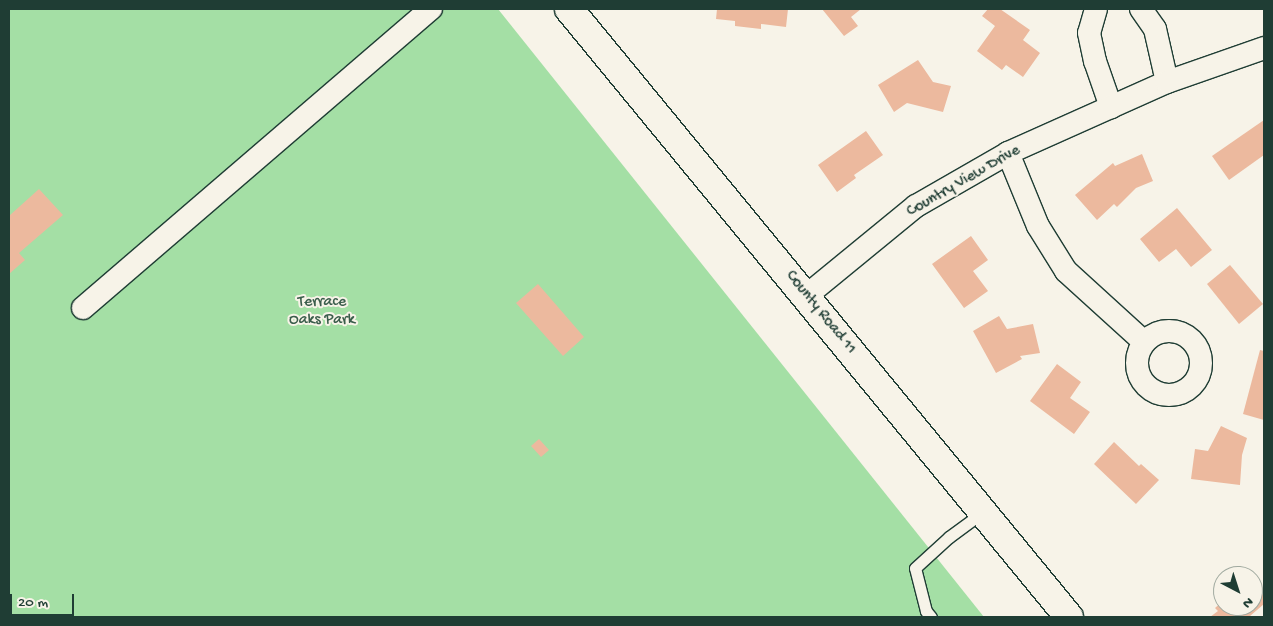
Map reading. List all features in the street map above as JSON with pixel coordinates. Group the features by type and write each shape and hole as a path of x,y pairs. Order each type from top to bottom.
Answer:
{"street":[{"path":"84,308 431,9"},
{"name":"County Road 11","path":"570,9 1069,617"},
{"path":"1096,9 1089,33 1095,61 1112,107"},
{"path":"1141,9 1155,29 1167,82"},
{"name":"Country View Drive","path":"806,296 916,206 1008,153 1167,82 1264,48"},
{"path":"1008,153 1038,226 1066,271 1144,342"}],"lane":[{"path":"931,617 926,611 915,568 948,537 983,512"}],"green space":[{"name":"Terrace Oaks Park","path":"9,9 498,9 984,617 9,617"}],"building":[{"path":"717,9 788,9 786,27 761,24 761,29 735,26 735,21 716,19"},
{"path":"822,9 861,9 851,17 858,26 844,36"},
{"path":"988,9 1000,9 1030,30 1023,40 1040,53 1023,77 1006,65 1002,70 977,51 995,26 982,16"},
{"path":"918,60 933,82 951,86 943,112 907,103 894,112 878,85"},
{"path":"1264,120 1264,155 1229,180 1212,156"},
{"path":"866,131 883,155 854,175 856,178 837,192 818,165"},
{"path":"1142,154 1153,181 1136,188 1117,207 1114,204 1097,220 1075,195 1113,163 1115,166"},
{"path":"39,189 63,215 19,253 25,260 9,274 9,216"},
{"path":"1177,208 1212,250 1191,267 1176,249 1159,262 1140,239"},
{"path":"971,236 988,260 973,271 988,291 964,308 932,264"},
{"path":"1230,265 1263,304 1239,324 1207,284"},
{"path":"538,284 584,337 563,356 516,303"},
{"path":"999,316 1007,329 1033,324 1040,353 1020,356 1022,359 996,373 973,331"},
{"path":"1260,350 1264,351 1264,420 1243,414"},
{"path":"1057,364 1081,382 1070,398 1090,412 1074,434 1030,401"},
{"path":"1221,426 1247,438 1242,455 1240,485 1191,479 1195,449 1208,451"},
{"path":"539,439 549,450 541,457 531,446"},
{"path":"1114,442 1139,466 1141,464 1159,480 1136,504 1094,464"},
{"path":"1213,615 1251,617 1210,617"}]}
